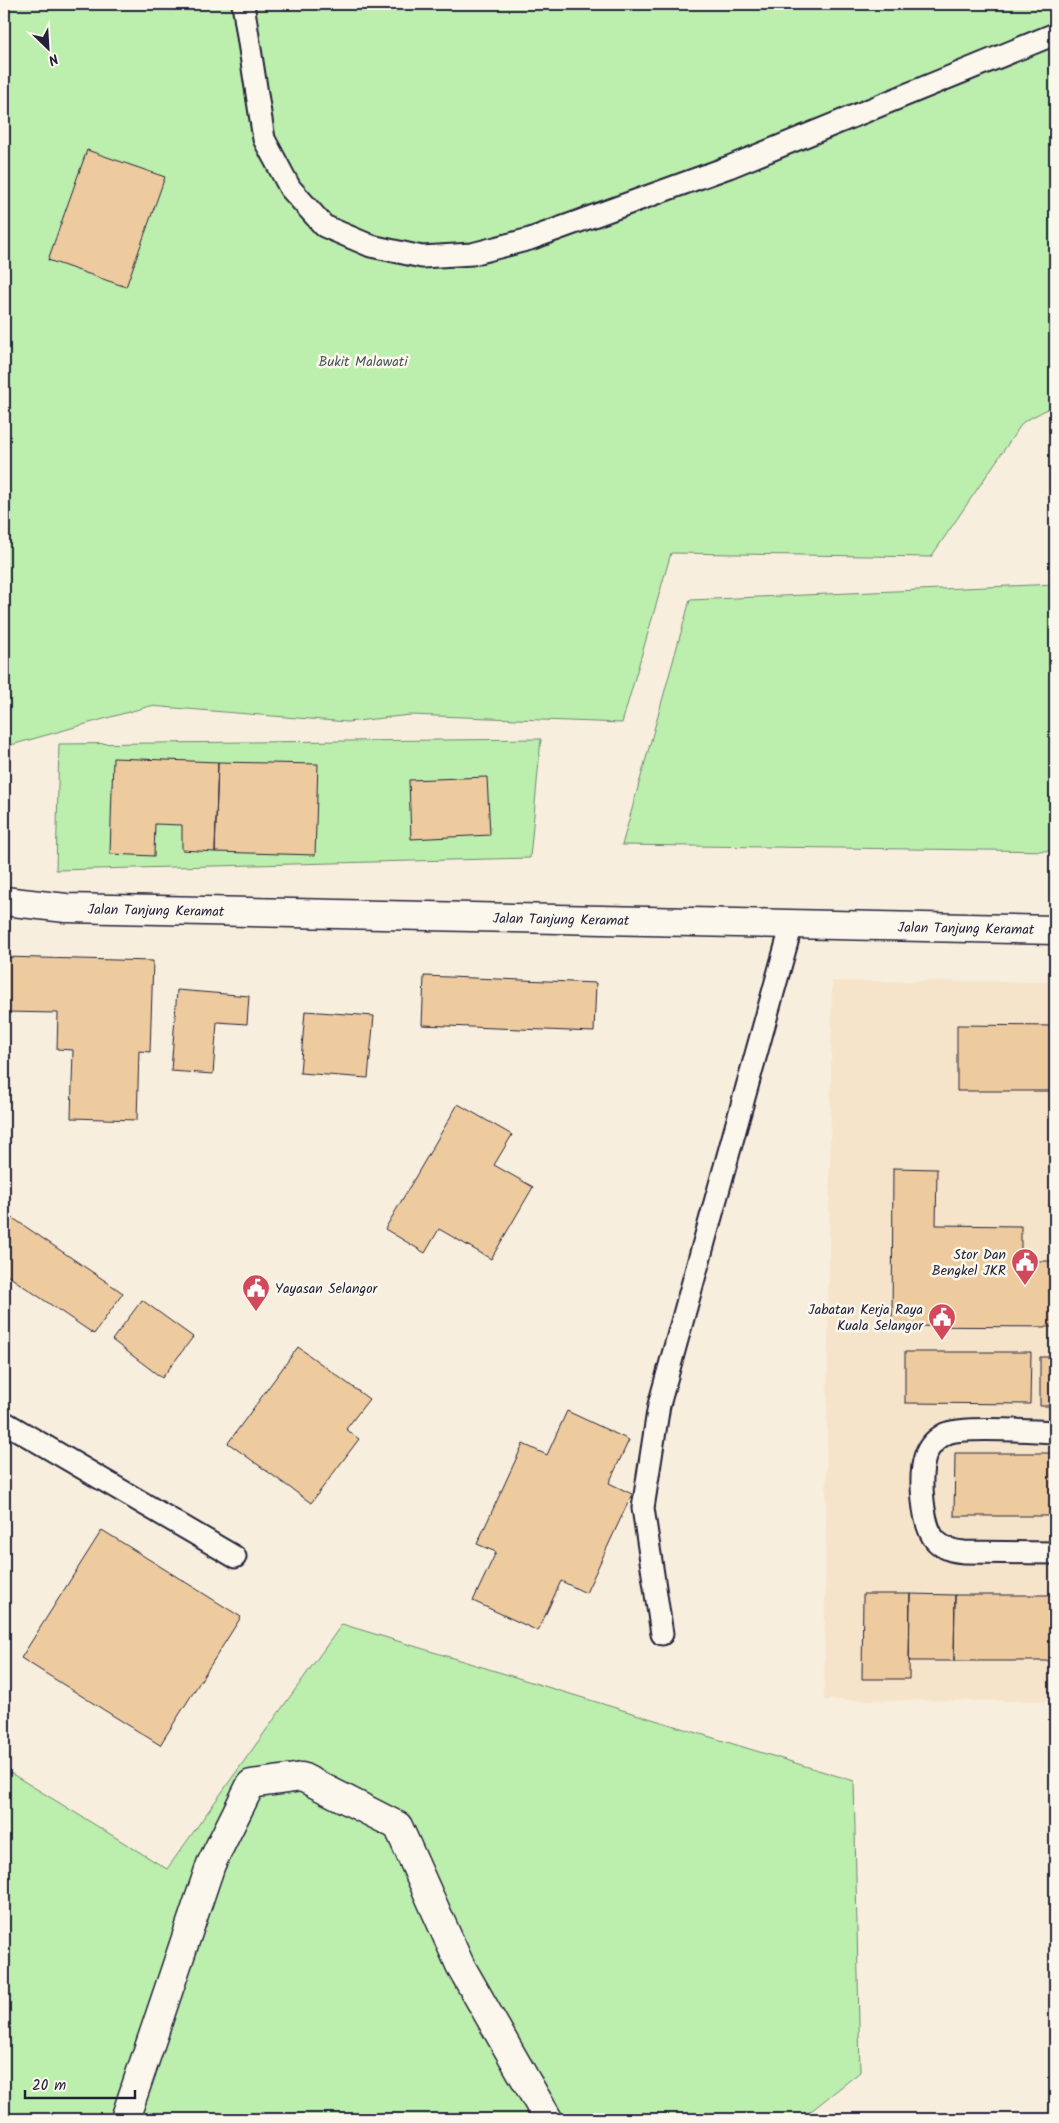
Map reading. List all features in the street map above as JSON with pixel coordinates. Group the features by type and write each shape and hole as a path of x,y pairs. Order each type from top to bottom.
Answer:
{"street":[{"path":"4,901 66,908"},
{"path":"4,920 66,908"},
{"name":"Jalan Tanjung Keramat","path":"66,908 1055,930"},
{"path":"125,2119 211,1864 252,1784 302,1777 398,1826 460,1965 548,2119"}],"lane":[{"path":"243,4 264,139 290,188 324,226 371,246 422,258 472,254 530,239 729,167 1055,34"},
{"path":"662,1634 643,1508 659,1405 792,924"},
{"path":"4,1422 235,1557"},
{"path":"1055,1432 962,1430 946,1433 933,1442 925,1455 923,1470 924,1516 928,1531 937,1542 949,1550 964,1552 1055,1553"}],"shaded area":[{"name":"Jabatan Kerja Raya Kuala Selangor","path":"832,981 1055,982 1055,1701 824,1700"}],"green space":[{"name":"Bukit Malawati","path":"4,4 1055,4 1055,405 1023,422 931,557 671,553 622,723 410,715 347,722 150,706 4,747"},
{"path":"1055,584 1055,851 622,845 690,600"},
{"path":"541,739 530,858 56,870 59,744"},
{"path":"342,1624 854,1781 860,2072 801,2119 4,2119 4,1769 167,1869"}],"building":[{"path":"87,150 165,177 126,287 48,260"},
{"path":"113,758 218,762 215,852 182,850 182,825 155,824 154,856 110,854"},
{"path":"218,762 318,764 315,855 215,852"},
{"path":"487,777 490,835 411,839 409,780"},
{"path":"4,957 153,961 150,1052 139,1051 137,1120 71,1118 73,1050 57,1049 58,1013 4,1012"},
{"path":"424,976 596,983 594,1032 422,1025"},
{"path":"177,990 249,996 247,1024 217,1022 213,1074 171,1071"},
{"path":"305,1011 374,1016 368,1078 300,1073"},
{"path":"957,1025 1055,1026 1055,1091 957,1091"},
{"path":"458,1104 512,1135 494,1165 533,1187 491,1259 439,1229 425,1253 385,1229"},
{"path":"893,1168 937,1169 936,1225 1021,1226 1021,1261 1055,1261 1055,1327 892,1326"},
{"path":"4,1212 123,1293 94,1334 4,1273"},
{"path":"142,1300 193,1337 162,1378 112,1340"},
{"path":"298,1347 369,1399 346,1429 359,1439 311,1503 228,1443"},
{"path":"905,1352 1031,1352 1030,1404 905,1403"},
{"path":"1040,1357 1055,1357 1055,1406 1040,1406"},
{"path":"567,1411 629,1440 609,1483 632,1494 586,1593 561,1581 538,1631 473,1601 496,1552 477,1544 523,1444 547,1455"},
{"path":"955,1453 1055,1453 1055,1516 954,1516"},
{"path":"102,1530 241,1617 160,1745 21,1658"},
{"path":"863,1594 910,1594 909,1679 862,1679"},
{"path":"910,1594 955,1595 954,1661 909,1661"},
{"path":"955,1595 1055,1595 1055,1661 954,1661"}],"place":[{"name":"Stor Dan Bengkel JKR","path":"1025,1286"},
{"name":"Yayasan Selangor","path":"256,1312"},
{"name":"Jabatan Kerja Raya Kuala Selangor","path":"942,1341"}]}
